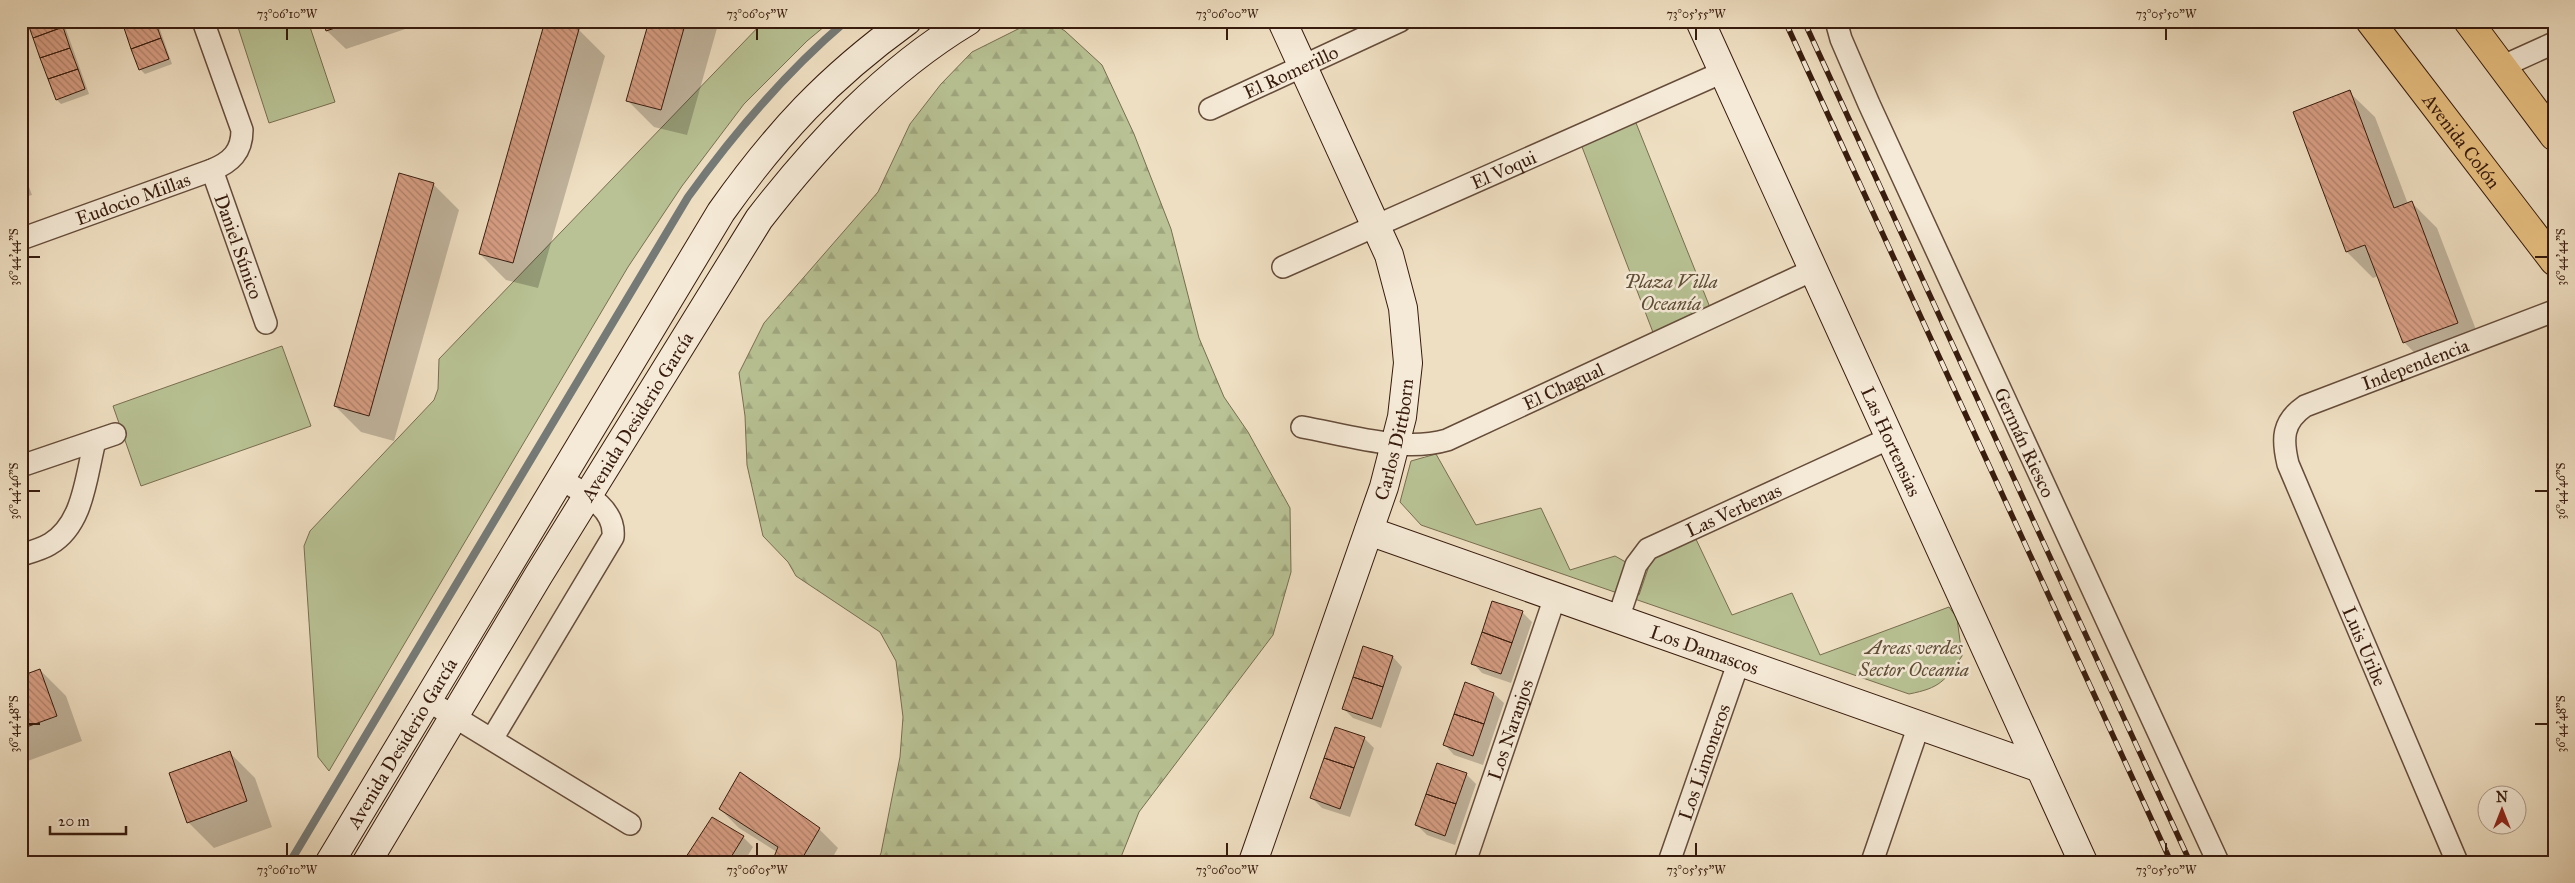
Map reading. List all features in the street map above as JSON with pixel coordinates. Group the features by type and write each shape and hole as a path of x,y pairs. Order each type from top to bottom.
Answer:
{"main road":[{"name":"Avenida Colón","path":"2370,21 2554,261"},
{"path":"2468,21 2554,136"}],"street":[{"name":"Eudocio Millas","path":"21,240 212,170 226,164 239,149 242,130 203,21"},
{"name":"Avenida Desiderio García","path":"330,862 701,243 762,157 804,108 841,72 907,21"},
{"name":"Avenida Desiderio García","path":"367,862 637,414 738,251 790,178 933,30 968,21"},
{"name":"Carlos Dittborn","path":"1253,862 1369,531 1396,443 1406,390 1407,336 1398,281 1377,226 1282,21"},
{"name":"El Romerillo","path":"1210,109 1400,21"},
{"name":"Las Hortensias","path":"1700,21 2083,862"},
{"name":"Germán Riesco","path":"1836,21 1837,30 1869,104 2218,862"},
{"path":"2501,67 2554,44"},
{"name":"El Voqui","path":"1283,267 1722,72"},
{"name":"Daniel Súnico","path":"212,170 266,323"},
{"name":"El Chagual","path":"1302,427 1396,443 1423,445 1447,440 1813,270"},
{"name":"Independencia","path":"2286,428 2297,412 2312,403 2554,311"},
{"path":"610,397 637,414"},
{"name":"Luis Uribe","path":"2286,428 2284,447 2288,464 2457,862"},
{"path":"21,466 115,434"},
{"name":"Las Verbenas","path":"1618,618 1636,565 1648,549 1890,438"},
{"path":"21,555 49,545 65,532 77,513 95,441"},
{"path":"492,739 613,537 612,521 608,514 588,496 560,479"},
{"name":"Los Damascos","path":"1369,531 2040,768"},
{"name":"Los Naranjos","path":"1465,862 1555,597"},
{"name":"Los Limoneros","path":"1669,862 1739,661"},
{"path":"428,700 630,824"},
{"path":"1872,862 1919,725"},
{"path":"355,821 382,838"}],"green space":[{"path":"236,21 308,21 335,102 269,123"},
{"path":"764,21 831,21 807,41 744,104 682,186 628,267 329,771 318,757 304,546 310,531 434,400 438,389 439,359"},
{"path":"1034,21 1049,21 1065,31 1102,65 1134,134 1171,229 1199,338 1224,397 1248,432 1290,508 1291,572 1273,635 1139,812 1119,862 877,862 881,853 900,757 903,717 896,661 880,632 796,576 788,562 763,536 747,465 745,416 739,373 764,323 878,192 910,124 941,84 972,52"},
{"name":"Plaza Villa Oceanía","path":"1628,103 1711,310 1654,335 1574,126"},
{"path":"282,346 311,426 141,486 113,406"},
{"name":"Areas verdes Sector Oceania","path":"1436,454 1476,525 1541,508 1570,570 1615,556 1631,565 1624,589 1639,595 1651,560 1694,535 1732,615 1792,593 1820,655 1949,607 1957,618 1962,656 1941,682 1928,689 1909,694 1421,525 1400,502 1411,461"}],"building":[{"path":"27,21 61,21 63,27 33,38"},
{"path":"121,21 143,21 124,28"},
{"path":"143,21 155,21 161,38 131,49 124,28"},
{"path":"323,21 356,21 326,31"},
{"path":"545,21 579,29 513,263 479,254"},
{"path":"649,21 686,21 661,110 626,101"},
{"path":"63,27 70,48 40,58 33,38"},
{"path":"161,38 169,59 139,70 131,49"},
{"path":"70,48 78,69 48,79 40,58"},
{"path":"78,69 85,89 56,100 48,79"},
{"path":"2350,90 2394,208 2412,201 2458,323 2403,343 2365,245 2346,252 2293,112"},
{"path":"21,172 28,190 21,193"},
{"path":"399,173 434,183 369,416 334,406"},
{"path":"1492,601 1523,611 1512,643 1482,632"},
{"path":"1482,632 1512,643 1501,674 1471,664"},
{"path":"1363,646 1393,656 1383,687 1353,677"},
{"path":"40,669 57,716 21,729 21,676"},
{"path":"1353,677 1383,687 1372,719 1342,709"},
{"path":"1465,682 1494,693 1484,724 1454,714"},
{"path":"1454,714 1484,724 1473,756 1443,745"},
{"path":"1335,727 1365,737 1354,768 1324,758"},
{"path":"230,751 247,801 187,823 169,773"},
{"path":"1324,758 1354,768 1340,809 1310,798"},
{"path":"1437,763 1467,773 1456,804 1426,794"},
{"path":"740,772 820,828 800,862 772,862 778,847 719,809"},
{"path":"1426,794 1456,804 1445,836 1415,825"},
{"path":"712,817 744,836 728,862 687,862 684,860"}],"waterway":[{"path":"290,862 688,197 762,104 802,61 846,21"}],"railway":[{"path":"1785,21 2171,862"},
{"path":"1804,21 2190,862"}]}
